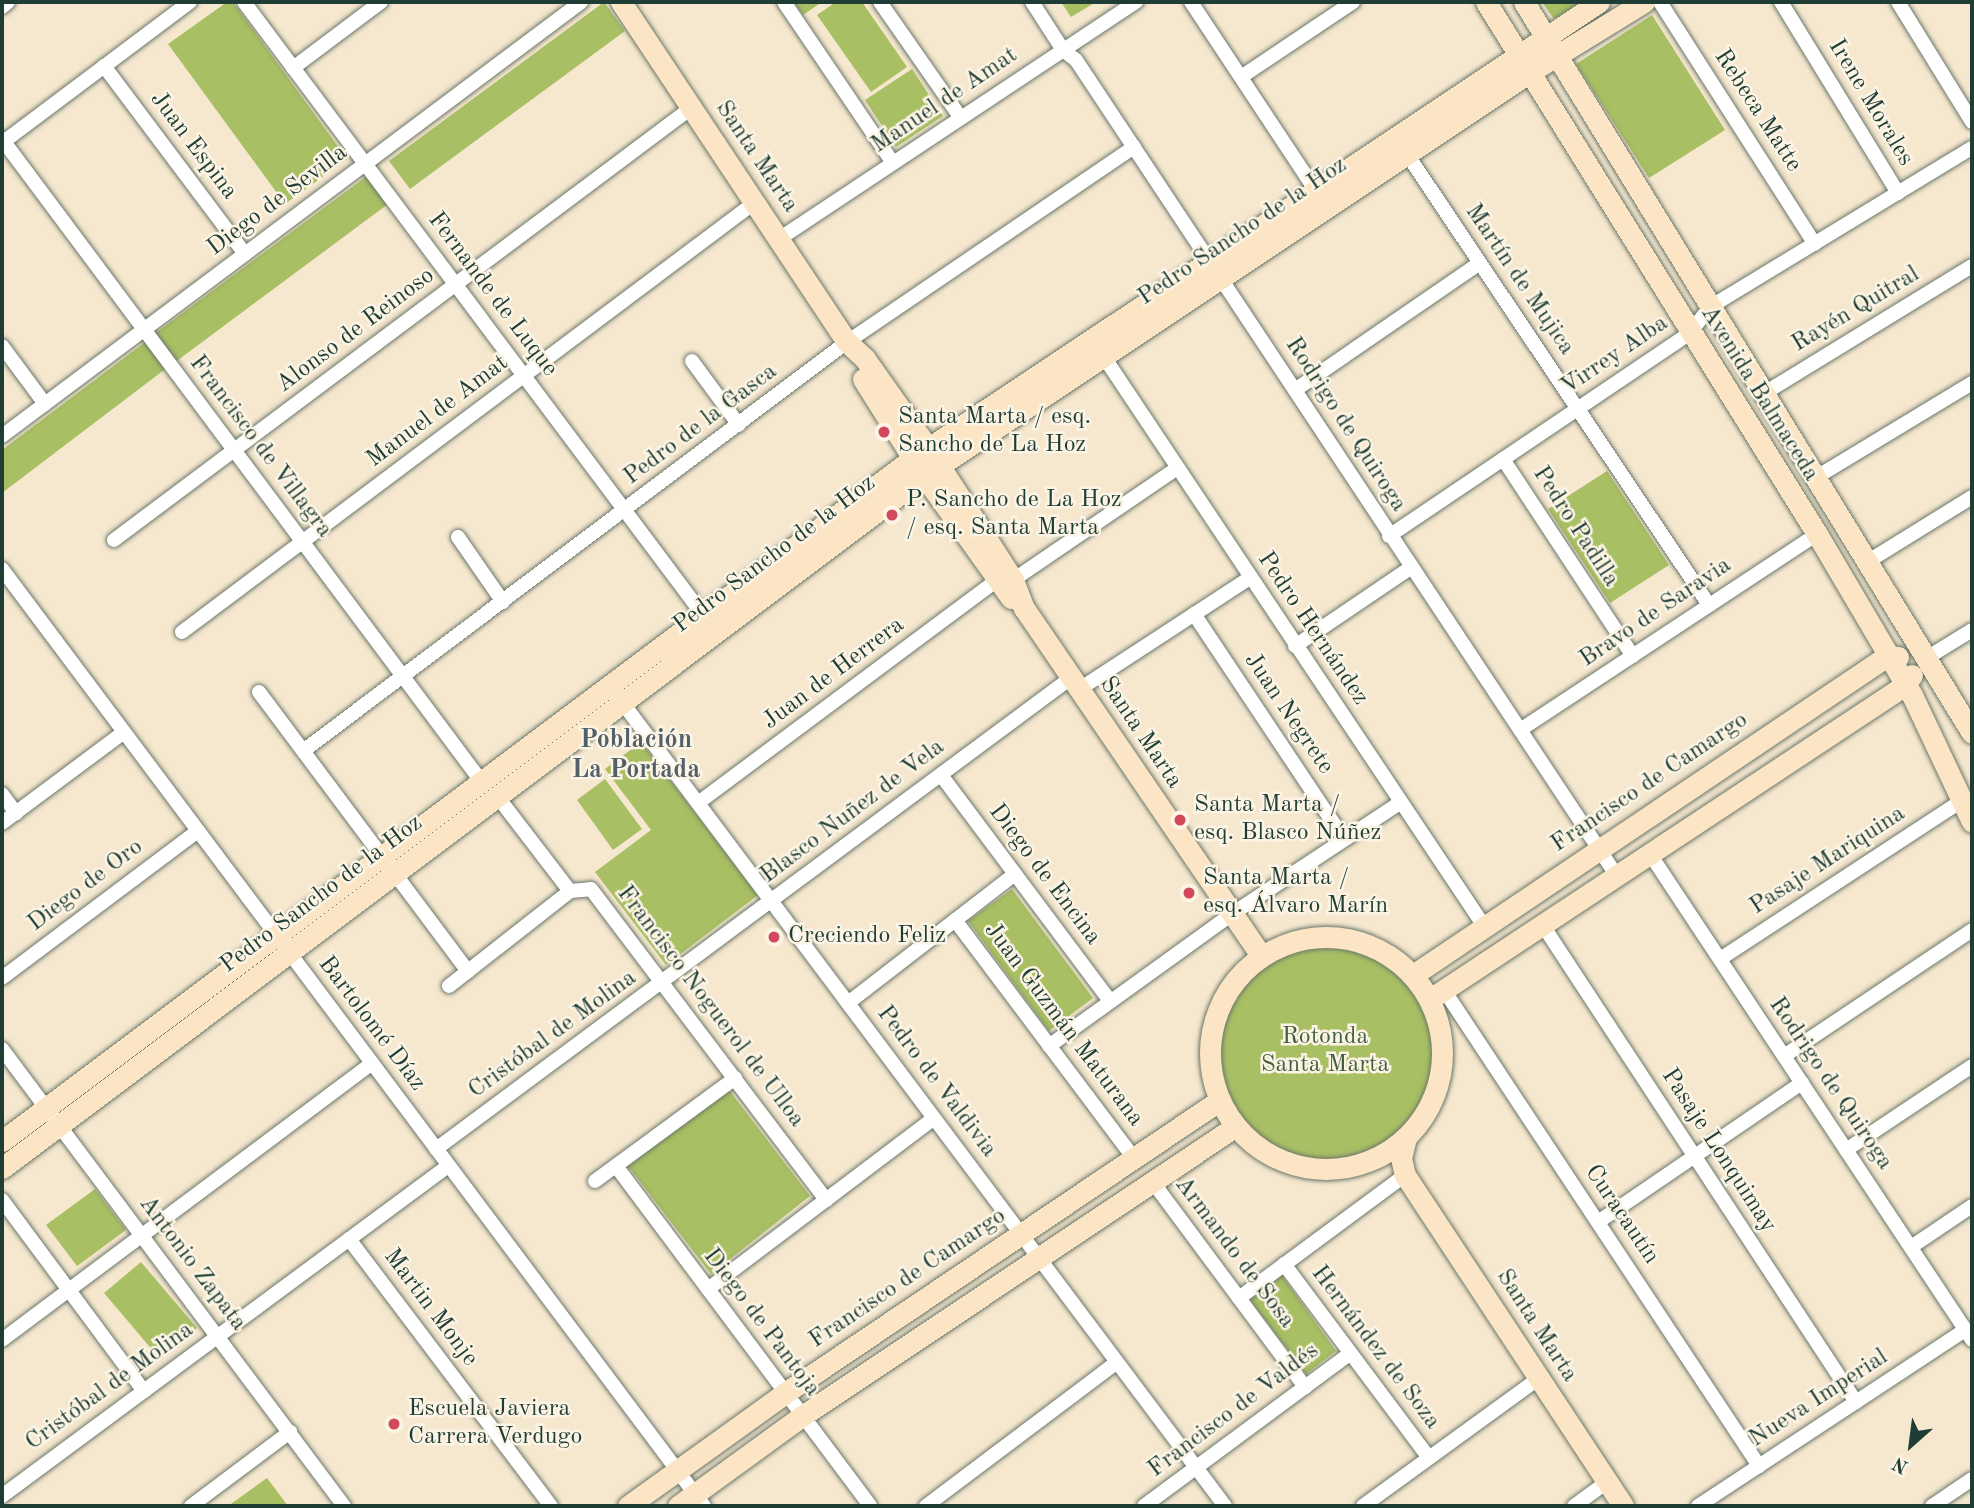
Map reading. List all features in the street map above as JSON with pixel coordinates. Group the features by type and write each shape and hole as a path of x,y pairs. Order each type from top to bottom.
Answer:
{"street":[{"path":"2,7 8,2"},
{"path":"2,141 190,2"},
{"name":"Fernande de Luque","path":"244,2 703,615"},
{"path":"293,68 381,2"},
{"name":"Diego de Sevilla","path":"2,436 581,2"},
{"name":"Santa Marta","path":"621,2 847,342 859,373 926,462 1261,956"},
{"path":"784,2 893,163"},
{"path":"880,2 961,118"},
{"name":"Rodrigo de Quiroga","path":"1031,2 1063,50 1076,60 1410,568 1617,876"},
{"name":"Manuel de Amat","path":"779,239 1136,2"},
{"path":"1191,2 1315,189"},
{"path":"1241,77 1353,2"},
{"name":"Avenida Balmaceda","path":"1486,2 1689,334 1816,534 1905,685 1972,822"},
{"name":"Avenida Balmaceda","path":"1524,2 1972,733"},
{"name":"Pedro Sancho de la Hoz","path":"2,1168 53,1116 389,864 497,796 703,615 926,462 1209,260 1518,53 1599,2"},
{"name":"Pedro Sancho de la Hoz","path":"389,864 481,782 616,694 926,462 1104,357 1530,72 1644,2"},
{"name":"Rebeca Matte","path":"1660,2 1815,244"},
{"name":"Irene Morales","path":"1781,2 1898,193"},
{"path":"1898,2 1972,122"},
{"name":"Juan Espina","path":"104,66 245,254"},
{"name":"Alonso de Reinoso","path":"114,540 691,108"},
{"name":"Francisco de Villagra","path":"2,141 481,782"},
{"name":"Pedro de la Gasca","path":"303,751 847,342 1134,147"},
{"name":"Virrey Alba","path":"1389,536 1689,334 1710,307 1972,148"},
{"name":"Martín de Mujica","path":"1407,154 1709,605"},
{"name":"Manuel de Amat","path":"181,632 754,203"},
{"path":"1295,390 1480,263"},
{"name":"Rayén Quitral","path":"1763,394 1972,266"},
{"path":"2,346 45,404"},
{"name":"Pedro Hernández","path":"1104,357 1484,926"},
{"path":"691,361 739,425"},
{"path":"1815,478 1972,383"},
{"name":"Pedro Padilla","path":"1503,459 1633,656"},
{"name":"Juan de Herrera","path":"698,803 1005,581 1177,468"},
{"path":"1867,562 1972,498"},
{"name":"Bravo de Saravia","path":"1520,730 1816,534"},
{"path":"458,537 503,601"},
{"path":"1295,646 1410,568"},
{"name":"Bartolomé Díaz","path":"2,569 676,1470 692,1502"},
{"name":"Blasco Nuñez de Vela","path":"663,982 941,775 1075,684 1250,578"},
{"name":"Juan Negrete","path":"1194,614 1344,839"},
{"path":"1437,995 1905,685 1925,659 1972,630"},
{"path":"1886,656 1925,659"},
{"name":"Francisco de Camargo","path":"1413,975 1886,656"},
{"path":"259,692 468,971"},
{"name":"Pedro de Valdivia","path":"616,694 1225,1506"},
{"path":"2,823 124,732"},
{"name":"Diego de Encina","path":"941,775 1110,1001"},
{"path":"2,794 16,813"},
{"path":"449,986 570,891 497,796"},
{"name":"Pasaje Mariquina","path":"1720,959 1961,802"},
{"path":"1049,1046 1232,914 1400,803"},
{"name":"Diego de Oro","path":"2,978 198,831"},
{"name":"Rodrigo de Quiroga","path":"1650,854 1969,1335"},
{"path":"848,1003 1015,874"},
{"name":"Francisco Noguerol de Ulloa","path":"570,891 585,888 595,892 826,1200"},
{"name":"Juan Guzmán Maturana","path":"954,920 1134,1158"},
{"name":"Pasaje Lonquimay","path":"1542,924 1856,1402"},
{"path":"1784,1056 1972,930"},
{"path":"1331,937 1367,944 1413,975 1437,995 1442,1040 1439,1083 1432,1104 1406,1138 1374,1159 1342,1168 1308,1168 1275,1157 1236,1126 1220,1100 1210,1061 1214,1021 1231,984 1261,956 1294,941 1331,937"},
{"name":"Cristóbal de Molina","path":"436,1149 663,982"},
{"name":"Curacautín","path":"1437,995 1598,1222 1759,1466"},
{"name":"Antonio Zapata","path":"2,1049 344,1506"},
{"path":"2,1340 372,1063"},
{"path":"1846,1150 1972,1066"},
{"path":"595,1181 735,1078"},
{"path":"1598,1222 1802,1083"},
{"name":"Francisco de Camargo","path":"628,1506 785,1393 1022,1236 1220,1100"},
{"name":"Pedro Sancho de la Hoz","path":"2,1141 53,1116"},
{"path":"708,1289 934,1118"},
{"path":"692,1502 802,1416 1236,1126"},
{"path":"1239,1298 1405,1175 1401,1158 1406,1138"},
{"name":"Santa Marta","path":"1374,1159 1405,1175 1623,1506"},
{"name":"Cristóbal de Molina","path":"2,1496 449,1166"},
{"name":"Diego de Pantoja","path":"616,1166 870,1506"},
{"name":"Armando de Sosa","path":"1152,1181 1306,1387"},
{"path":"2,1200 144,1391"},
{"path":"1911,1247 1972,1206"},
{"name":"Martin Monje","path":"349,1239 551,1506"},
{"name":"Hernández de Soza","path":"1284,1264 1429,1458"},
{"name":"Nueva Imperial","path":"1698,1506 1856,1402 1969,1335"},
{"name":"Francisco de Valdés","path":"1144,1506 1351,1353"},
{"path":"926,1506 1117,1362"},
{"path":"1363,1506 1539,1378"},
{"path":"191,1506 290,1432"},
{"path":"1932,1506 1949,1502 1972,1479"},
{"path":"1574,1506 1607,1482"}],"green space":[{"path":"227,2 233,2 347,159 285,204 168,44"},
{"path":"604,2 625,31 410,189 389,161"},
{"path":"794,2 822,2 803,15"},
{"path":"836,2 862,2 907,67 871,92 817,15"},
{"path":"1061,2 1096,2 1071,17"},
{"path":"1542,2 1583,2 1554,19"},
{"path":"1652,15 1725,130 1649,178 1576,64"},
{"path":"912,69 943,116 896,147 865,100"},
{"path":"367,176 388,204 174,363 153,335"},
{"path":"148,340 168,367 2,493 2,450"},
{"path":"1607,471 1669,565 1610,603 1548,509"},
{"path":"641,742 758,895 666,965 595,872 651,830 605,769"},
{"path":"605,779 642,829 613,850 577,800"},
{"path":"1012,889 1093,998 1049,1031 968,921"},
{"name":"Rotonda Santa Marta","path":"1325,944 1366,952 1402,975 1425,1011 1433,1052 1425,1093 1402,1129 1366,1152 1325,1160 1284,1152 1248,1129 1225,1093 1217,1052 1225,1011 1248,975 1284,952"},
{"path":"729,1090 810,1196 711,1274 628,1166"},
{"path":"95,1189 126,1230 77,1266 46,1225"},
{"path":"141,1262 197,1328 160,1359 104,1293"},
{"path":"1280,1273 1336,1351 1306,1374 1247,1296"},
{"path":"267,1478 288,1506 228,1506"}],"place":[{"name":"Santa Marta / esq. Sancho de La Hoz","path":"884,432"},
{"name":"P. Sancho de La Hoz / esq. Santa Marta","path":"892,515"},
{"name":"Santa Marta / esq. Blasco Núñez","path":"1180,820"},
{"name":"Santa Marta / esq. Álvaro Marín","path":"1189,893"},
{"name":"Creciendo Feliz","path":"774,937"},
{"name":"Escuela Javiera Carrera Verdugo","path":"394,1424"}],"district":[{"name":"Población La Portada","path":"636,756"}]}
